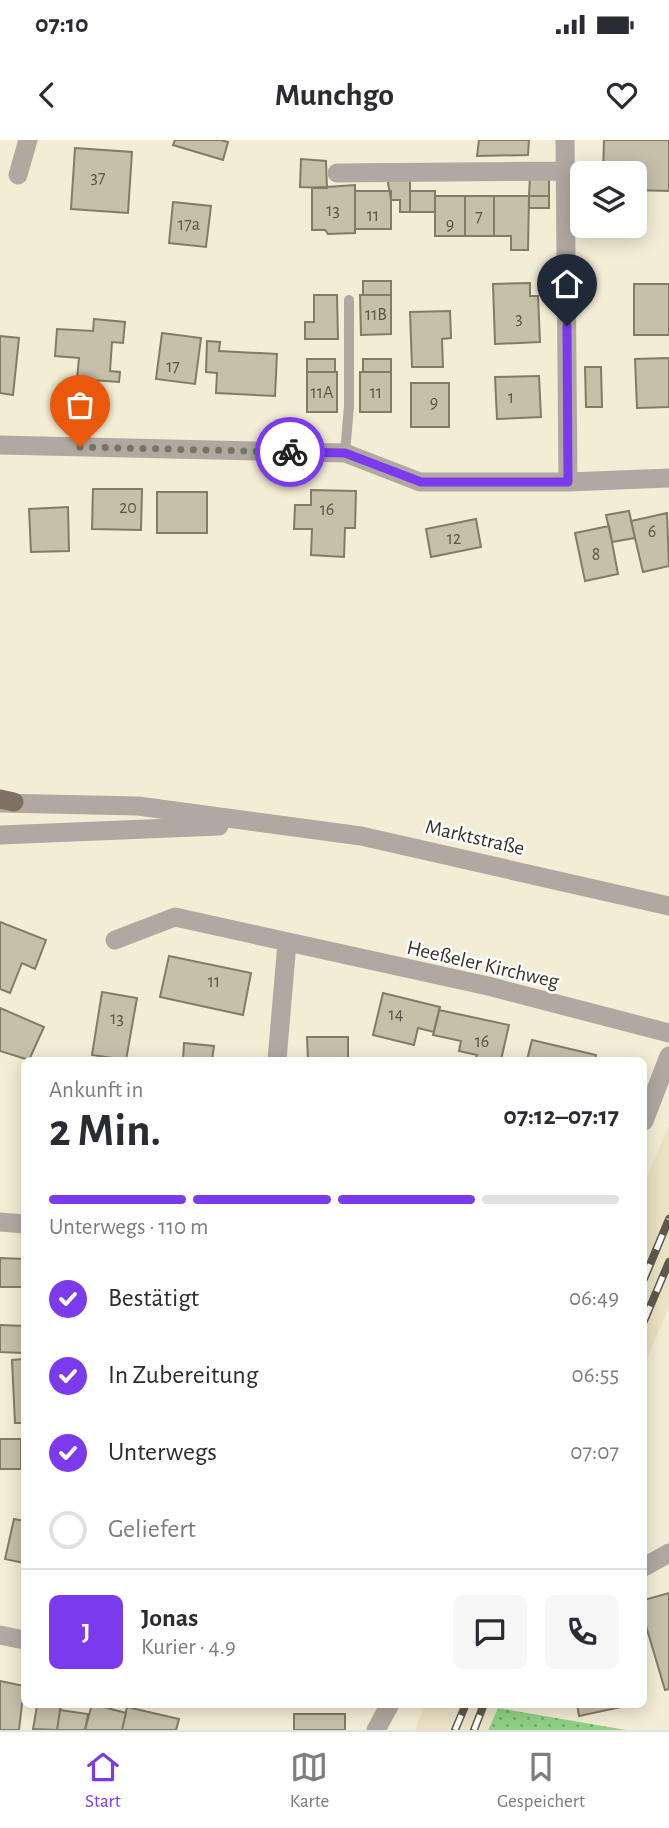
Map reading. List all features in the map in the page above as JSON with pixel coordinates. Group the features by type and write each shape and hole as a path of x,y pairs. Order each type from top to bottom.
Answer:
{"street":[{"path":"18,175 28,140"},
{"path":"565,140 568,482"},
{"path":"337,173 565,171"},
{"path":"0,445 345,453 421,482 568,482 669,478"},
{"name":"Marktstraße","path":"5,801 138,806 269,823 429,849 669,906"},
{"name":"Marktstraße","path":"0,835 269,823"},
{"name":"Heeßeler Kirchweg","path":"115,940 175,917 488,986 669,1032"},
{"path":"277,1057 287,943"},
{"path":"647,1113 669,1056"},
{"path":"0,1222 21,1224"},
{"path":"647,1565 669,1553"},
{"path":"0,1635 21,1639"},
{"path":"376,1730 388,1708"}],"lane":[{"path":"345,453 349,406 349,300"}],"shaded area":[{"path":"669,1125 669,1307 647,1358 647,1177"},
{"path":"424,1708 498,1708 488,1730 415,1730"}],"green space":[{"path":"498,1708 626,1730 488,1730"}],"building":[{"path":"175,140 228,142 223,160 173,145"},
{"path":"479,140 529,140 528,155 477,156"},
{"path":"604,140 669,140 669,191 647,190 647,161 603,161"},
{"path":"75,148 132,152 128,213 71,209"},
{"path":"301,159 326,161 327,188 300,187"},
{"path":"530,175 549,175 549,196 529,196"},
{"path":"387,177 410,177 410,212 400,212 400,200 391,200"},
{"path":"355,185 355,233 328,234 325,230 312,230 312,188"},
{"path":"355,191 391,191 391,229 355,229"},
{"path":"410,191 435,191 435,212 410,212"},
{"path":"435,196 465,196 465,236 435,236"},
{"path":"465,196 494,196 494,236 465,236"},
{"path":"494,196 529,196 528,250 511,250 511,236 494,236"},
{"path":"529,196 549,196 549,208 529,208"},
{"path":"173,202 211,206 206,247 169,243"},
{"path":"363,281 391,281 391,295 363,295"},
{"path":"530,283 530,296 538,296 540,342 495,344 493,284"},
{"path":"634,284 669,284 669,335 634,335"},
{"path":"314,295 337,295 338,339 305,339 305,322 314,322"},
{"path":"360,295 391,295 391,334 361,335"},
{"path":"450,311 451,338 442,339 443,367 412,367 410,312"},
{"path":"94,319 125,322 123,343 112,342 110,371 120,372 119,382 77,379 79,358 55,356 57,329 93,331"},
{"path":"162,333 201,338 195,384 156,379"},
{"path":"0,336 19,338 13,395 0,393"},
{"path":"207,341 220,342 219,351 277,354 275,396 216,393 217,373 206,372"},
{"path":"669,358 669,407 637,408 635,359"},
{"path":"307,359 335,359 335,372 307,372"},
{"path":"363,359 391,359 391,372 363,372"},
{"path":"585,367 601,367 602,407 586,407"},
{"path":"307,372 337,372 337,412 307,412"},
{"path":"360,372 391,372 391,412 360,412"},
{"path":"539,376 541,417 497,419 495,377"},
{"path":"411,383 449,383 449,427 411,427"},
{"path":"93,489 142,489 141,530 92,529"},
{"path":"311,490 356,491 355,528 345,528 344,557 311,555 312,529 294,529 295,505 311,505"},
{"path":"157,492 207,492 207,533 157,533"},
{"path":"68,507 69,551 31,552 29,509"},
{"path":"629,511 635,538 612,542 606,515"},
{"path":"667,513 669,566 643,572 631,521"},
{"path":"476,519 481,547 431,557 426,529"},
{"path":"609,526 618,574 585,581 575,533"},
{"path":"0,922 46,940 35,969 22,963 10,993 0,989"},
{"path":"169,956 251,973 243,1015 160,997"},
{"path":"102,992 137,998 127,1057 92,1055"},
{"path":"383,993 440,1007 434,1032 418,1028 414,1045 373,1035"},
{"path":"0,1008 44,1027 30,1057 21,1058 0,1051"},
{"path":"439,1010 509,1025 502,1057 476,1057 477,1055 459,1051 461,1041 433,1035"},
{"path":"307,1037 348,1037 348,1057 308,1057"},
{"path":"532,1040 596,1055 596,1057 528,1057"},
{"path":"184,1043 214,1046 212,1057 183,1057"},
{"path":"0,1258 21,1259 21,1287 0,1287"},
{"path":"0,1325 21,1326 21,1353 0,1352"},
{"path":"21,1359 21,1423 15,1423 12,1360"},
{"path":"0,1439 21,1439 21,1469 0,1469"},
{"path":"14,1519 21,1520 21,1562 5,1559"},
{"path":"669,1593 669,1689 665,1690 647,1629 647,1599"},
{"path":"0,1681 21,1685 19,1730 0,1730"},
{"path":"37,1708 60,1708 57,1730 33,1729"},
{"path":"91,1708 107,1708 126,1713 122,1730 85,1730"},
{"path":"127,1708 179,1719 176,1730 122,1730"},
{"path":"578,1708 617,1708 579,1716"},
{"path":"60,1710 88,1714 85,1730 57,1730"},
{"path":"294,1714 345,1714 345,1730 294,1730"}],"railway":[{"path":"647,1272 669,1219"},
{"path":"647,1314 669,1262"},
{"path":"455,1730 464,1708"},
{"path":"474,1730 482,1708"}],"way so far":[{"path":"80,447 290,452"}],"route":[{"path":"290,452 345,453 421,482 568,482 567,326"}]}
